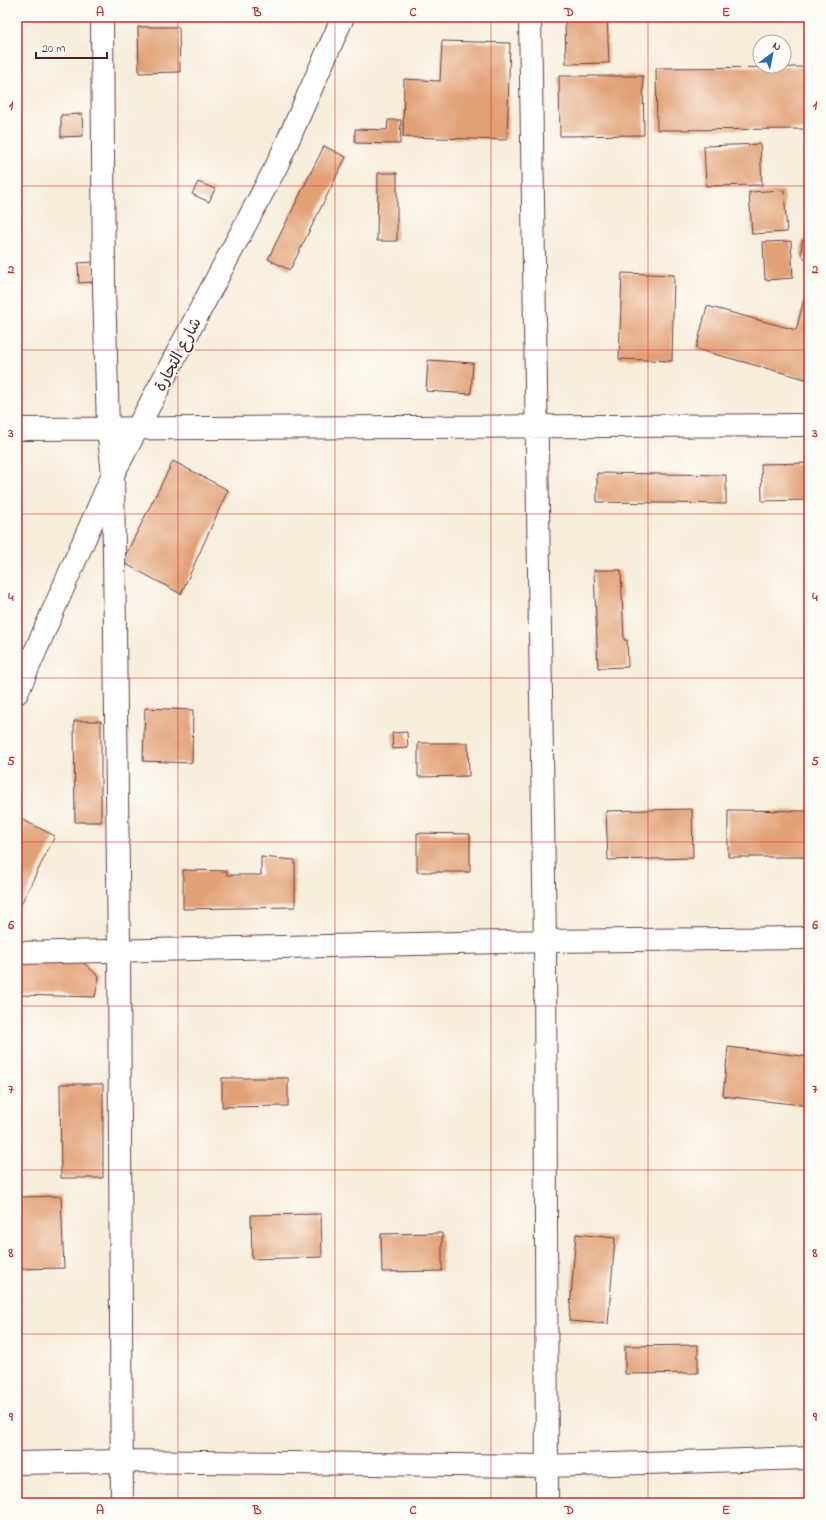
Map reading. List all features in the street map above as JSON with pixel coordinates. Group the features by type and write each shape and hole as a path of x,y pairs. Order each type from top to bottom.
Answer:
{"street":[{"path":"102,17 104,287 108,428 113,474 120,951 122,1503"},
{"name":"شارع التجارة","path":"17,694 113,474 277,165 343,17"},
{"path":"530,17 545,941 545,1466 547,1503"},
{"path":"17,429 537,428 809,425"},
{"path":"17,953 545,941 809,938"},
{"path":"17,1463 121,1461 545,1466 809,1458"}],"building":[{"path":"565,17 607,17 609,63 566,64"},
{"path":"138,27 179,27 180,72 139,73"},
{"path":"442,41 510,43 507,140 403,137 404,79 440,81"},
{"path":"752,67 752,74 792,74 792,67 809,67 809,129 657,130 656,68"},
{"path":"559,76 643,76 644,135 560,136"},
{"path":"82,114 83,136 61,137 61,115"},
{"path":"388,120 401,120 400,144 355,143 355,129 387,130"},
{"path":"760,144 762,185 706,186 704,146"},
{"path":"324,146 346,157 290,270 268,259"},
{"path":"378,173 397,173 397,241 377,241"},
{"path":"198,182 215,189 209,202 192,194"},
{"path":"784,190 787,232 752,234 749,192"},
{"path":"809,235 809,263 801,254 802,241"},
{"path":"791,241 793,278 765,280 763,242"},
{"path":"94,262 95,282 79,283 78,263"},
{"path":"622,273 674,275 672,361 619,359"},
{"path":"807,288 809,289 809,380 696,349 707,306 796,330"},
{"path":"428,360 473,363 471,394 426,391"},
{"path":"173,461 228,490 181,594 122,562"},
{"path":"809,463 809,500 762,501 761,464"},
{"path":"597,473 726,475 726,504 597,502"},
{"path":"594,570 621,570 624,640 627,640 628,667 598,668"},
{"path":"145,708 193,710 192,763 143,761"},
{"path":"74,721 101,721 101,822 75,822"},
{"path":"407,732 408,748 393,749 392,733"},
{"path":"418,743 468,743 469,776 418,777"},
{"path":"692,809 693,858 608,860 606,811"},
{"path":"728,810 809,811 809,857 728,857"},
{"path":"17,817 55,836 17,912"},
{"path":"417,833 470,834 470,872 417,872"},
{"path":"261,857 295,860 295,907 183,909 183,870 227,871 227,875 261,875"},
{"path":"81,960 99,977 95,997 17,995 17,961"},
{"path":"728,1047 809,1057 809,1106 723,1096"},
{"path":"222,1078 288,1078 288,1106 222,1107"},
{"path":"60,1084 103,1084 103,1178 61,1178"},
{"path":"61,1196 64,1268 17,1269 17,1197"},
{"path":"321,1214 322,1257 252,1259 251,1215"},
{"path":"442,1233 442,1271 382,1272 381,1234"},
{"path":"576,1234 615,1238 608,1324 569,1321"},
{"path":"698,1345 698,1373 625,1374 625,1346"}]}
